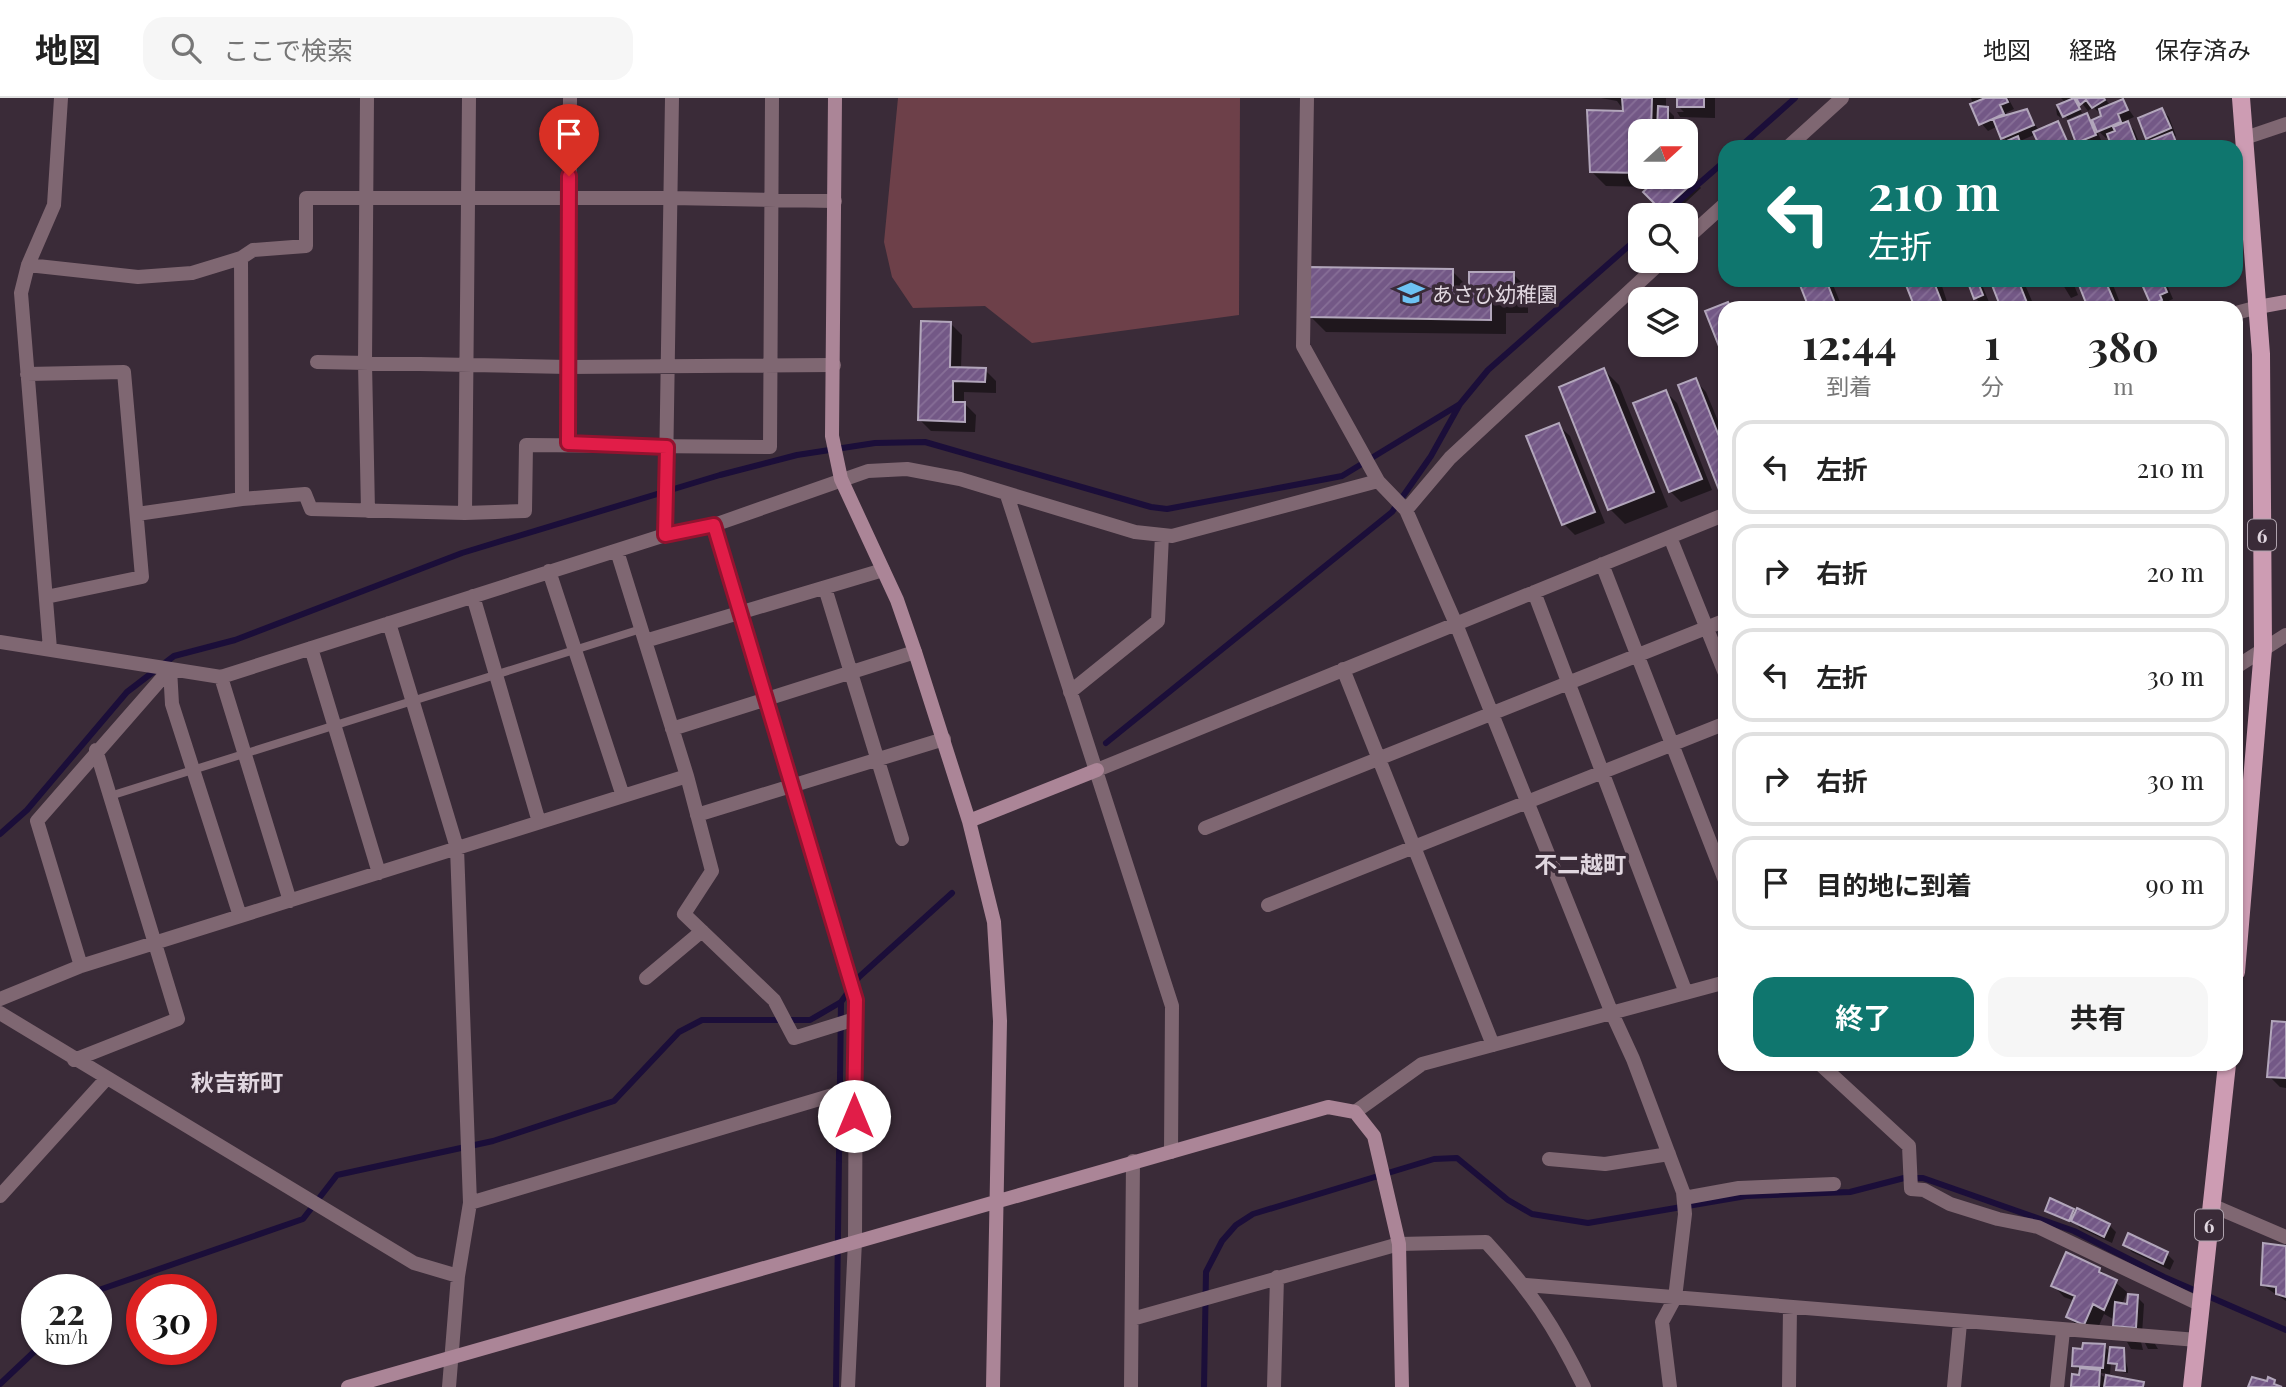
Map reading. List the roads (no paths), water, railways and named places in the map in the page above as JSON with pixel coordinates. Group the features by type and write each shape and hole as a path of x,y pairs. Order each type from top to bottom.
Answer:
{"main road":[{"name":"6","path":"2241,98 2258,307 2263,649 2243,888"},
{"name":"6","path":"2192,1387 2226,1071"}],"street":[{"path":"50,649 21,293 28,265 54,205 61,98"},
{"path":"368,98 365,363 368,511"},
{"path":"466,513 469,98"},
{"path":"568,443 570,98"},
{"path":"665,535 672,98"},
{"path":"136,514 242,499 305,494 311,509 466,513 525,511 526,445 568,443 770,447 772,98"},
{"path":"835,98 832,436 841,479 883,570 915,652 969,821 994,922 1000,1020 993,1387"},
{"path":"1307,98 1303,346 1378,481 1406,510 1456,624 1669,1154 1684,1198 1685,1214 1675,1298 1662,1322 1670,1387"},
{"path":"1796,140 1842,98"},
{"path":"2245,138 2286,124"},
{"path":"28,265 138,277 192,273 241,258 253,250 306,246 306,198 835,201"},
{"path":"1698,228 1718,210"},
{"path":"241,258 242,499"},
{"path":"1406,510 1450,458 1649,273"},
{"path":"2243,311 2286,302"},
{"path":"317,362 568,367 834,365"},
{"path":"27,374 124,372 142,577 46,597"},
{"path":"0,642 221,677 665,535 714,525 868,471 907,469 961,479 1135,532 1172,536 1378,481"},
{"path":"1007,495 1172,1006 1171,1152"},
{"path":"969,821 1718,517"},
{"path":"714,525 856,1000 853,1089 855,1241 848,1387"},
{"path":"1070,692 1158,621 1162,535"},
{"path":"1670,537 1718,656"},
{"path":"617,551 687,776 712,872 684,914 774,1000 794,1038 855,1019"},
{"path":"1602,564 1718,862"},
{"path":"643,635 741,614 883,570"},
{"path":"550,571 623,796"},
{"path":"824,588 902,839"},
{"path":"1534,592 1686,993"},
{"path":"473,596 539,822"},
{"path":"389,623 457,848 470,1203 458,1276 449,1387"},
{"path":"1205,828 1718,623"},
{"path":"2243,662 2286,635"},
{"path":"311,648 379,873"},
{"path":"672,729 915,652"},
{"path":"81,966 37,821 96,750 170,669"},
{"path":"170,669 172,704 240,916"},
{"path":"1343,669 1493,1045"},
{"path":"221,677 290,901"},
{"path":"1268,905 1718,726"},
{"path":"697,815 944,740"},
{"path":"74,1060 178,1019 96,750"},
{"path":"0,999 81,966 687,776"},
{"path":"646,978 702,931"},
{"path":"1355,1112 1422,1064 1718,984"},
{"path":"0,1013 414,1263 458,1276"},
{"path":"1828,1071 1909,1146 1911,1189 1924,1190 1950,1204 1998,1219 2038,1227 2201,1305"},
{"path":"0,1196 107,1078"},
{"path":"470,1203 853,1089"},
{"path":"348,1387 1328,1107 1355,1112 1374,1136 1399,1244 1402,1387"},
{"path":"1549,1159 1605,1164 1669,1154"},
{"path":"1131,1387 1133,1161"},
{"path":"1684,1198 1739,1188 1834,1184"},
{"path":"2211,1205 2286,1237"},
{"path":"1132,1319 1399,1244 1486,1242 1526,1286 1560,1336 1584,1387"},
{"path":"1274,1387 1277,1277"},
{"path":"1526,1286 2197,1340"},
{"path":"1789,1387 1790,1307"},
{"path":"1954,1387 1960,1323"},
{"path":"2057,1387 2063,1331"}],"lane":[{"path":"110,796 575,650 643,635"}],"waterway":[{"path":"1748,140 1795,98"},
{"path":"1677,203 1718,167"},
{"path":"1106,743 1392,512 1431,456 1460,404 1488,370 1628,247"},
{"path":"0,834 27,810 127,692 174,656 235,640 462,553 720,475 797,455 875,443 925,442 1151,507 1167,509 1342,476 1460,404"},
{"path":"836,1387 841,1002 859,977 952,893"},
{"path":"112,1285 303,1219 337,1175 493,1141 614,1101 679,1032 702,1020 810,1020 841,1002"},
{"path":"1204,1387 1206,1272 1222,1241 1236,1225 1253,1214 1434,1159 1457,1158 1508,1200 1532,1214 1588,1223 1746,1196 1850,1192 1904,1178 1923,1178 2074,1231 2164,1277 2286,1330"},
{"path":"0,1384 21,1364"}],"place":[{"name":"あさひ幼稚園","path":"1411,293"}],"district":[{"name":"不二越町","path":"1580,863"},
{"name":"秋吉新町","path":"237,1081"}]}
